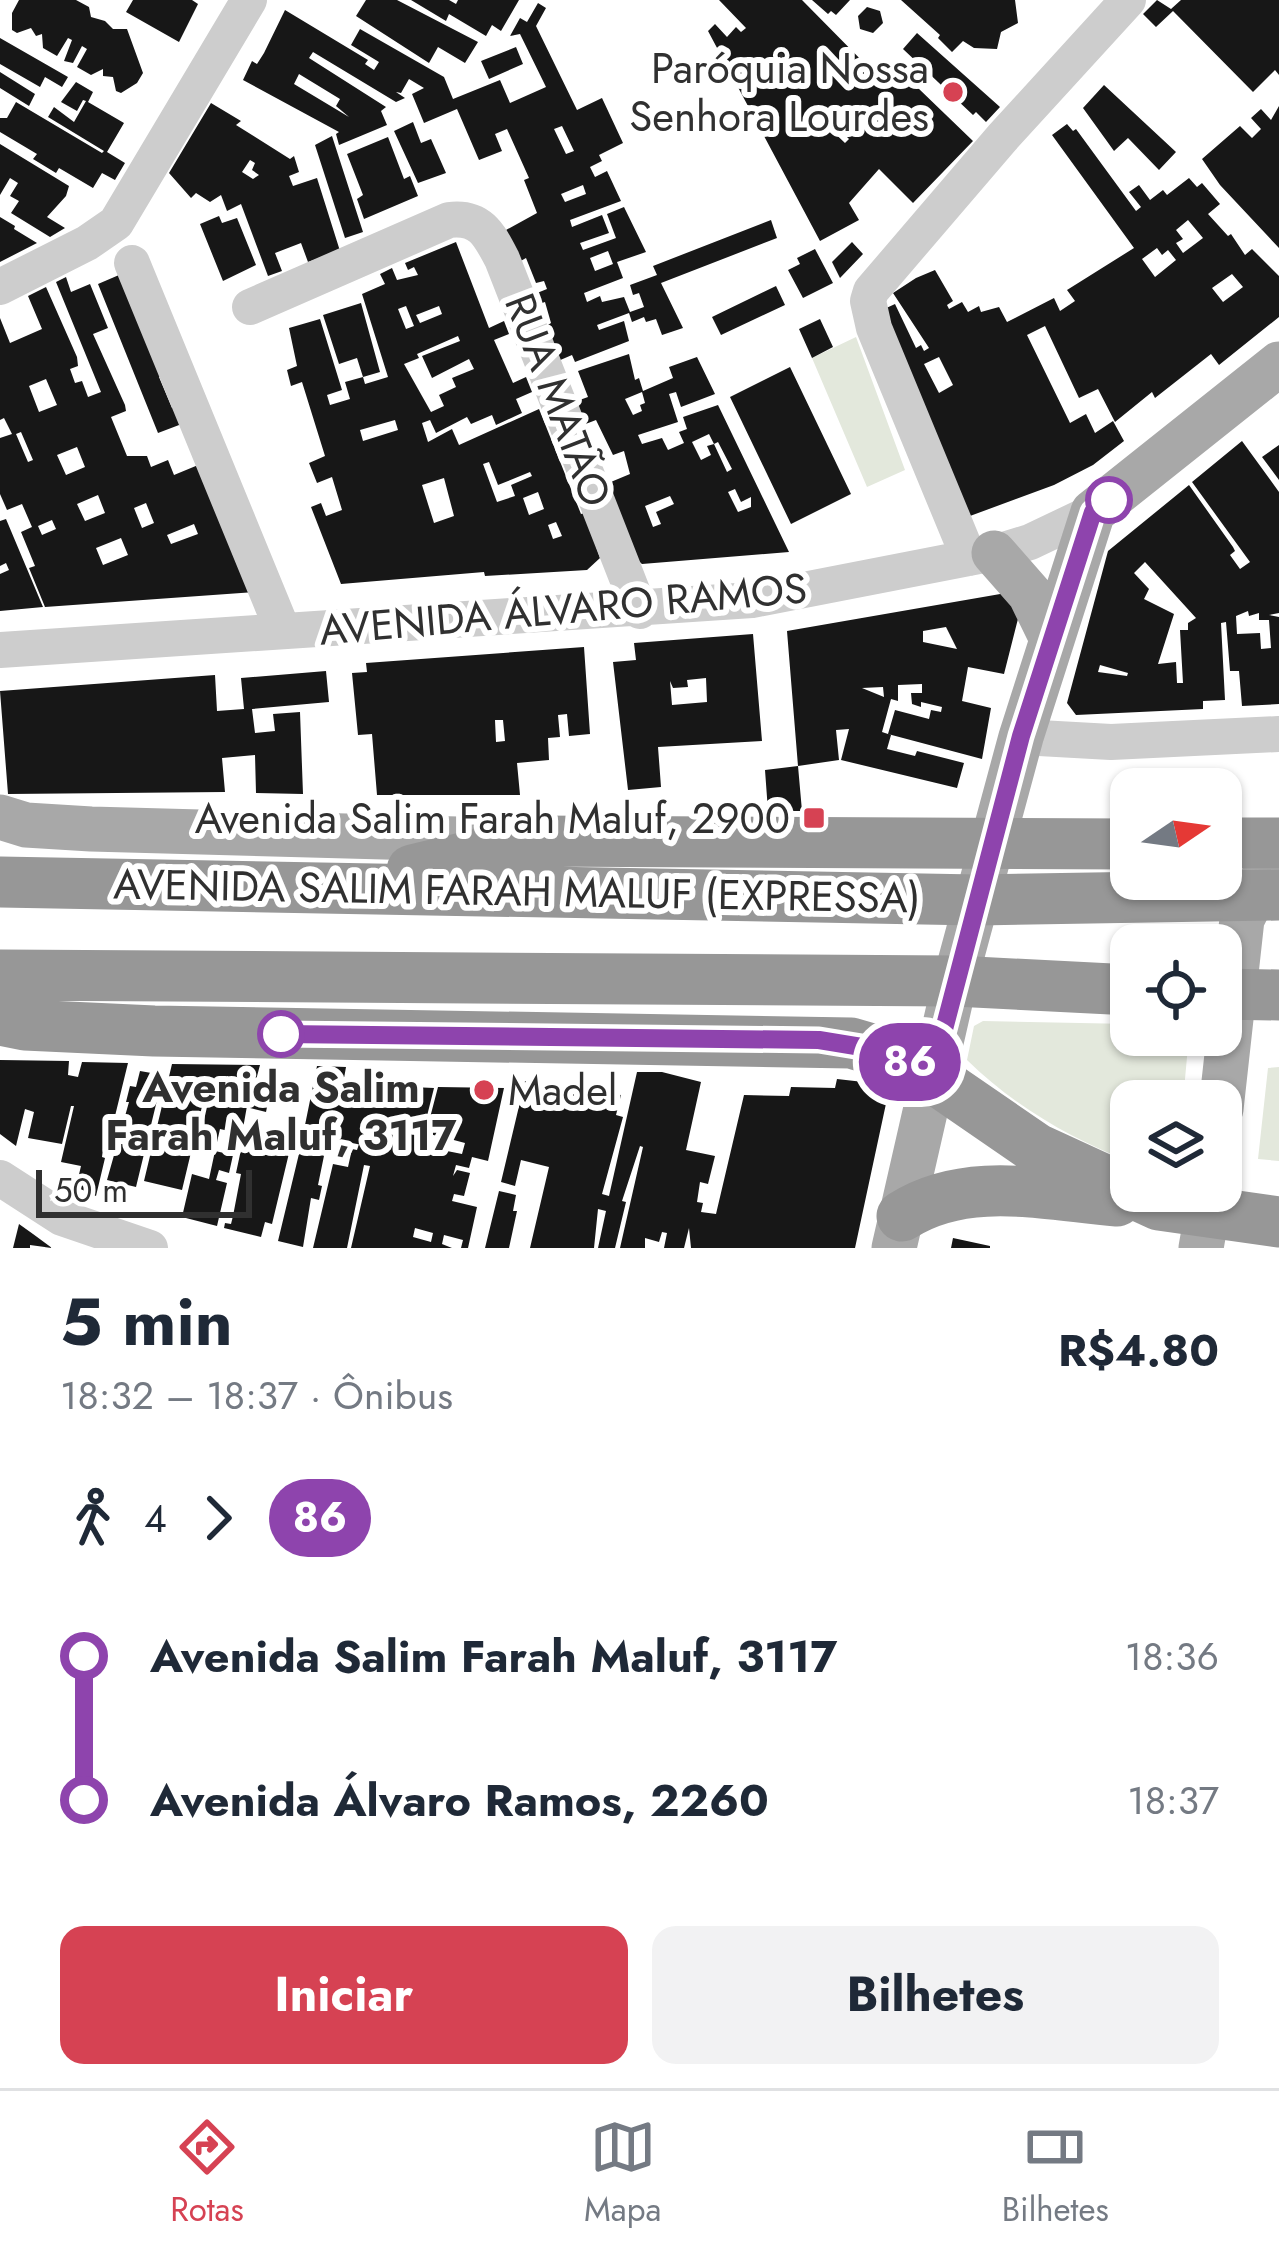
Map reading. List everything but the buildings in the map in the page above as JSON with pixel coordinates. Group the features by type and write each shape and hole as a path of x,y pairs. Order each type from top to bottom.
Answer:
{"highway":[{"path":"335,888 534,841 1110,844"},
{"path":"1242,843 1279,843"},
{"name":"AVENIDA SALIM FARAH MALUF (EXPRESSA)","path":"0,882 977,900 1265,896"},
{"name":"AVENIDA SALIM FARAH MALUF (EXPRESSA)","path":"0,975 955,981 1110,989"},
{"path":"8,1024 463,1038 819,1040 886,1051 932,1075 1037,1148 1195,1214"},
{"path":"898,1232 927,1200 980,1190 1279,1222"}],"main road":[{"name":"AVENIDA ÁLVARO RAMOS","path":"1093,512 1279,364"},
{"path":"898,1232 955,981 1021,736 1093,512"},
{"path":"982,556 1030,594 1051,638"},
{"path":"4,818 91,829 534,841"},
{"path":"1227,1080 1245,994 1242,919 1265,896 1279,853"}],"street":[{"path":"0,287 87,243 122,216 249,0"},
{"path":"982,556 874,328 868,301 871,291 1002,138 1128,0"},
{"name":"RUA MATÃO","path":"250,307 449,220 475,221 488,232 502,259 640,610"},
{"path":"132,263 283,631"},
{"name":"AVENIDA ÁLVARO RAMOS","path":"0,650 640,610 796,595 982,556 1030,542 1093,512"},
{"path":"1021,736 1111,742 1279,734"},
{"path":"0,1178 62,1218 150,1248"}],"shaded area":[{"path":"856,337 905,470 867,487 812,358"},
{"path":"983,1021 1110,1024 1110,1056 1187,1056 1185,1080 1110,1080 1110,1153 1044,1120 967,1060 974,1026"},
{"path":"1279,1067 1279,1161 1258,1159 1268,1068"}],"bus line":[{"name":"86","path":"281,1034 819,1040 886,1051 932,1075 1051,638 1093,512 1109,500"}],"place":[{"name":"Paróquia Nossa Senhora Lourdes","path":"953,92"},
{"name":"Avenida Salim Farah Maluf, 2900","path":"814,818"},
{"name":"Avenida Salim Farah Maluf, 3117","path":"281,1034"},
{"name":"Madel","path":"484,1090"}]}
